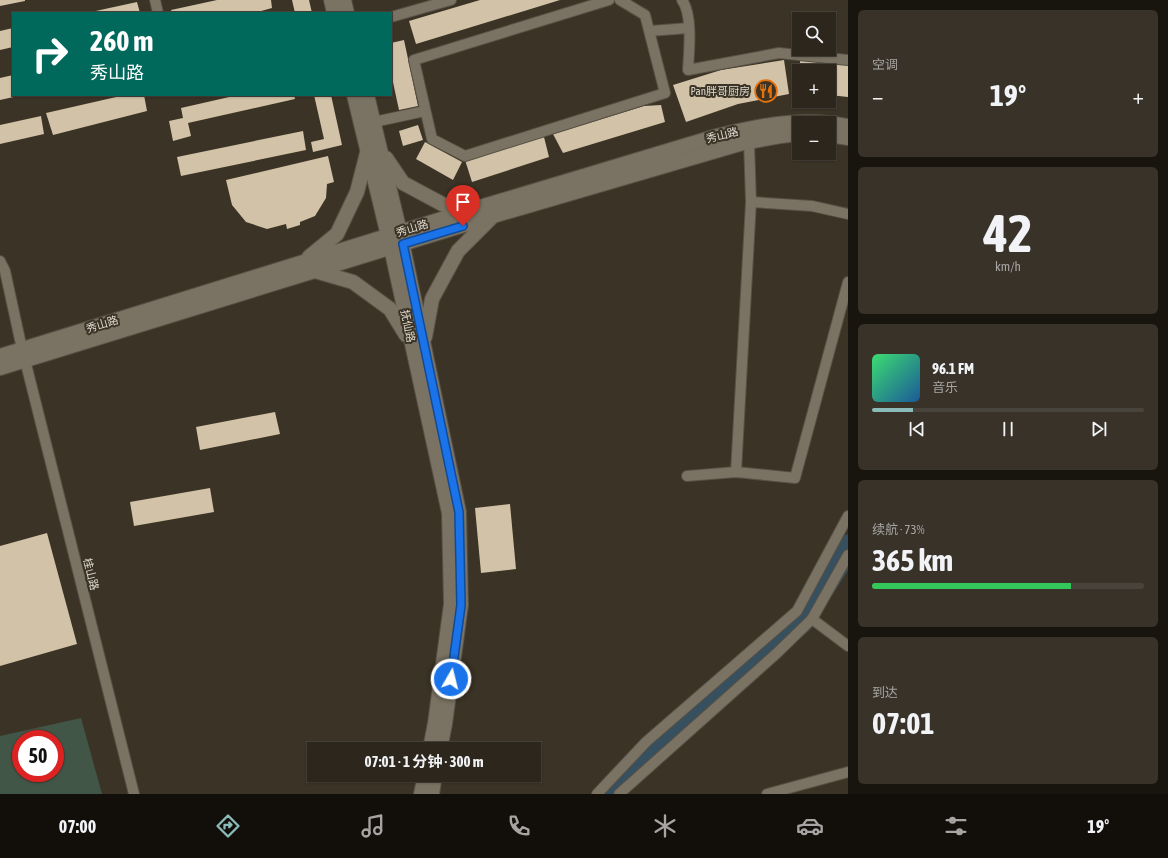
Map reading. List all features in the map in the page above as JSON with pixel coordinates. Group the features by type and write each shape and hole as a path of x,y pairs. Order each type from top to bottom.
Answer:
{"street":[{"path":"155,0 158,12"},
{"path":"331,0 334,12"},
{"path":"344,0 347,12"},
{"path":"392,17 422,4 451,0"},
{"path":"609,0 414,60 432,139 465,156 665,93 645,15 620,0"},
{"path":"682,0 685,4 689,28 688,70 779,53 848,60"},
{"path":"650,32 689,28"},
{"name":"抚仙路","path":"354,96 374,151 459,512 461,605 441,742"},
{"name":"抚仙路","path":"367,96 374,122 374,151"},
{"path":"374,122 425,111"},
{"name":"秀山路","path":"0,368 24,354 304,262 395,240 490,211 717,136 792,122"},
{"name":"秀山路","path":"836,124 848,126"},
{"name":"秀山路","path":"490,211 749,142 792,135"},
{"path":"836,136 848,138"},
{"path":"736,472 751,202 749,142"},
{"path":"304,262 337,234 374,151 403,183 444,205 490,211"},
{"path":"751,202 812,206 848,214"},
{"path":"418,343 432,299 458,251 490,211"},
{"name":"秀山路","path":"0,356 24,354 315,271 395,240"},
{"name":"桂山路","path":"0,261 5,272 24,354 134,794"},
{"path":"315,271 353,282 390,309 418,343"},
{"path":"687,476 736,472 795,478 848,282"},
{"name":"抚仙路","path":"418,343 449,513 451,604 431,742"},
{"path":"597,794 646,742 797,612 848,516"},
{"path":"619,794 777,653 812,619 848,555"},
{"path":"812,619 848,646"},
{"path":"767,794 848,772"},
{"path":"421,794 424,782"},
{"path":"432,794 435,782"}],"green space":[{"path":"81,718 102,794 0,794 0,736 12,733 12,782 64,782 64,730 27,730"}],"building":[{"path":"0,0 25,0 25,1 0,6"},
{"path":"217,0 271,0 272,8 258,12 172,12 171,10"},
{"path":"292,0 309,0 312,12 295,12"},
{"path":"480,0 560,0 416,44 409,21"},
{"path":"137,2 140,12 91,12"},
{"path":"12,28 12,47 0,50 0,31"},
{"path":"404,40 418,106 399,110 392,78 392,43"},
{"path":"784,60 789,94 738,104 686,122 673,85 721,70"},
{"path":"800,60 848,64 848,97 836,96 836,64 800,64"},
{"path":"12,75 12,96 18,96 0,100 0,78"},
{"path":"121,96 144,96 147,111 53,135 46,113"},
{"path":"234,96 294,96 295,99 188,123 191,136 173,141 169,121 183,118 181,108"},
{"path":"314,96 331,96 342,145 313,152 311,142 324,139"},
{"path":"661,105 665,122 563,153 553,134 644,106"},
{"path":"41,116 44,134 0,144 0,125"},
{"path":"418,125 423,140 403,146 399,131"},
{"path":"303,131 306,150 181,176 177,157"},
{"path":"544,137 549,157 472,182 465,160"},
{"path":"425,142 462,162 453,180 416,159"},
{"path":"328,156 334,182 327,184 326,198 315,216 300,222 300,225 287,229 286,224 267,229 246,222 232,205 226,180"},
{"path":"275,412 280,434 200,450 196,427"},
{"path":"210,488 214,512 134,526 130,502"},
{"path":"510,504 516,569 481,573 475,508"},
{"path":"47,533 77,644 0,666 0,546"}],"waterway":[{"path":"609,794 626,776 803,622 839,565 848,545"}],"place":[{"name":"Pan胖哥厨房","path":"766,91"}],"route":[{"path":"451,679 461,605 459,512 403,244 463,226"}]}
